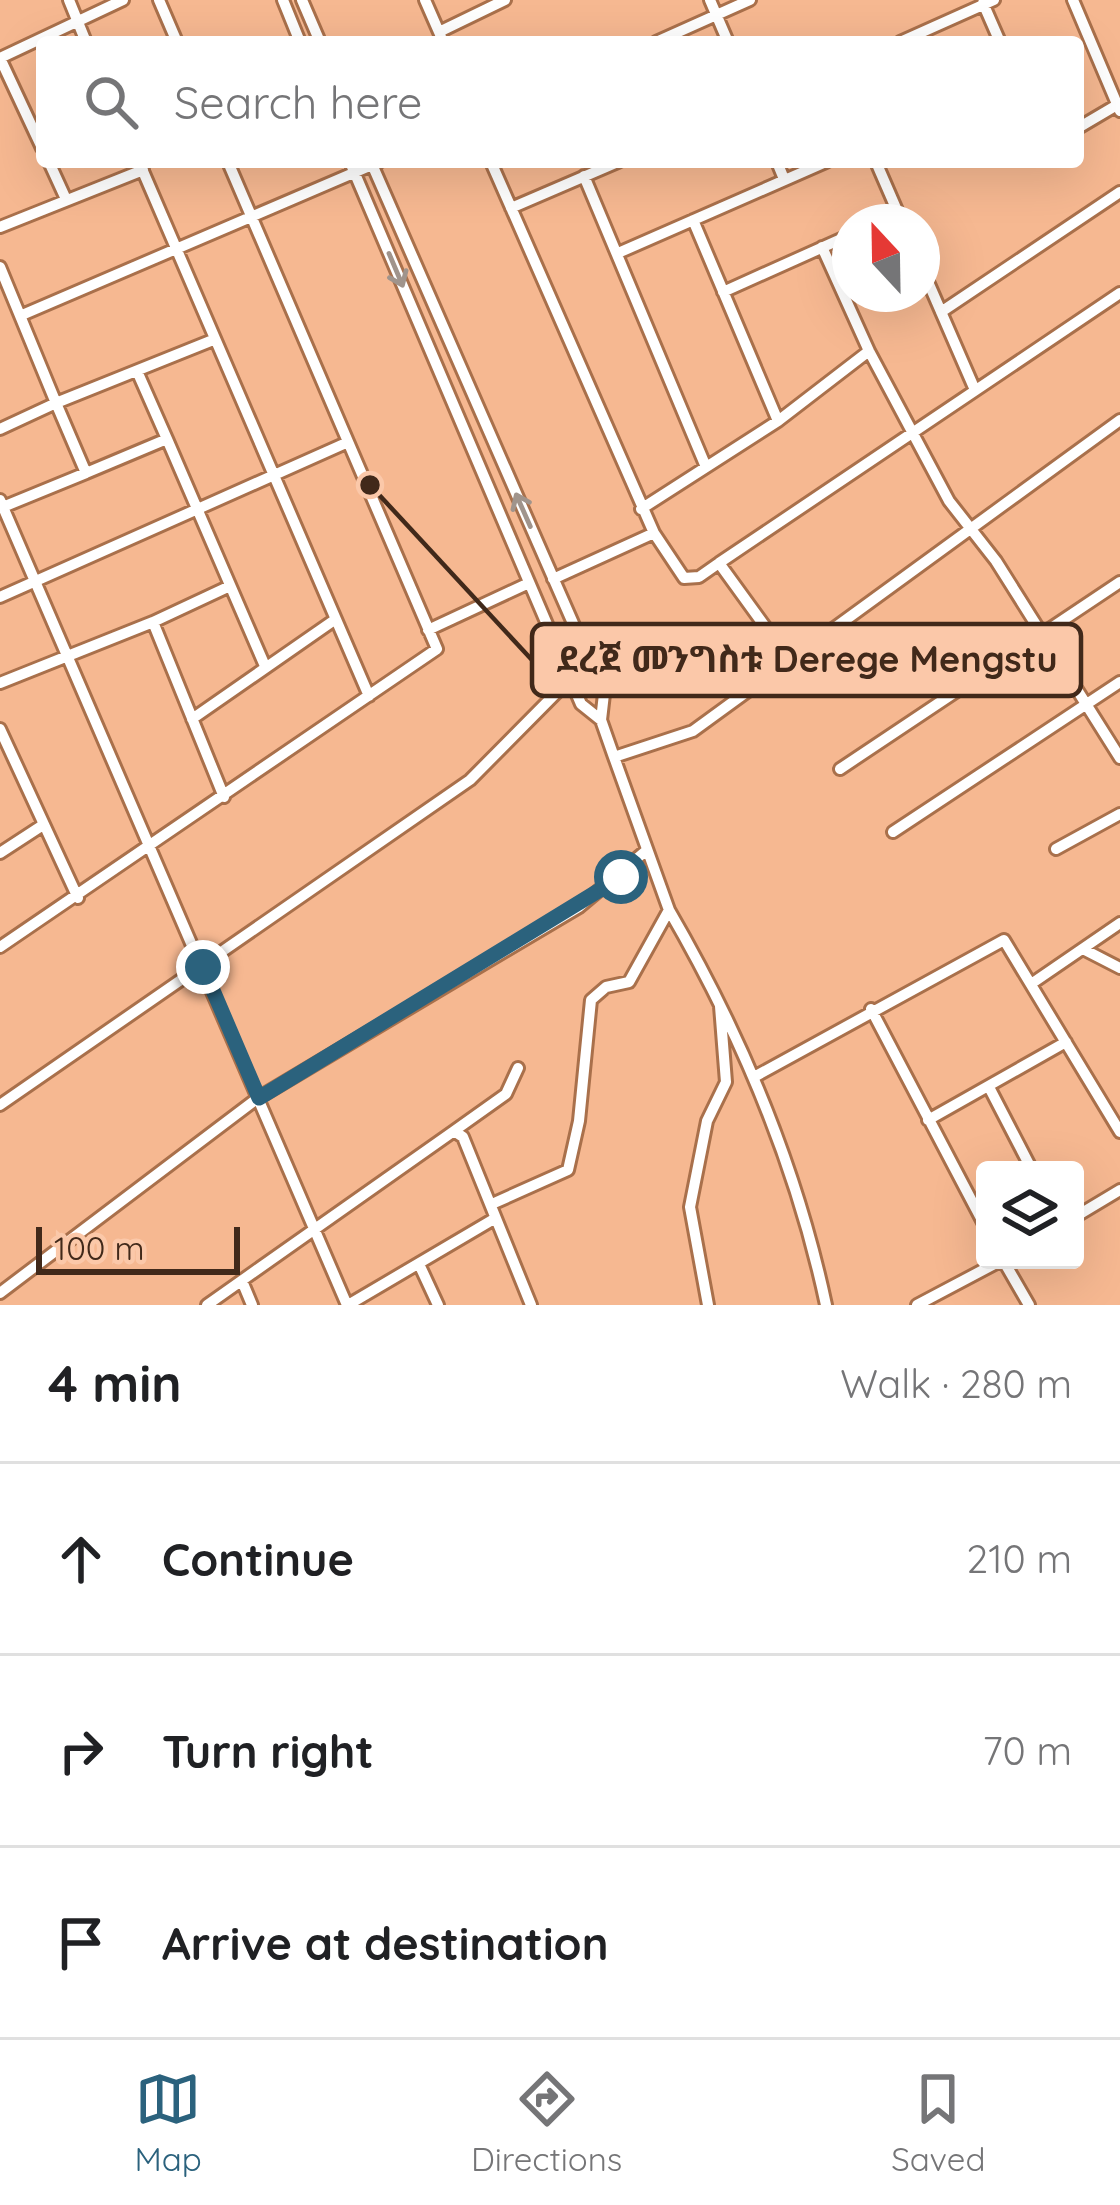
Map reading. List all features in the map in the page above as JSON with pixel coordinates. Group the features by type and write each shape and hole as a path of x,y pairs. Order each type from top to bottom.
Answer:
{"street":[{"path":"69,0 83,36"},
{"path":"44,36 123,0"},
{"path":"159,0 174,36"},
{"path":"283,0 298,36"},
{"path":"302,0 317,36"},
{"path":"425,0 441,36"},
{"path":"443,36 505,0"},
{"path":"710,0 725,36"},
{"path":"669,36 750,0"},
{"path":"1073,0 1119,108 1084,125"},
{"path":"913,36 986,1 998,36"},
{"path":"36,40 0,58 36,135"},
{"path":"52,168 65,197"},
{"path":"0,227 136,168"},
{"path":"142,168 369,696"},
{"path":"0,947 436,649 231,168"},
{"path":"22,315 350,168"},
{"path":"352,168 581,704 601,720"},
{"path":"376,168 604,694 601,720 647,850 669,910 720,997 754,1077 808,1220 826,1305"},
{"path":"494,168 641,509 684,578 699,577 1120,293"},
{"path":"511,208 604,168"},
{"path":"779,168 784,179"},
{"path":"618,253 811,168"},
{"path":"879,168 894,204"},
{"path":"584,176 706,467"},
{"path":"976,390 941,312 1120,192"},
{"path":"693,220 778,421"},
{"path":"722,292 832,243"},
{"path":"822,247 910,431 970,533 996,561 1120,758"},
{"path":"0,267 86,473"},
{"path":"0,429 212,340"},
{"path":"641,509 778,421 869,351"},
{"path":"137,371 265,667"},
{"path":"614,757 693,731 1120,420"},
{"path":"166,439 2,504 259,1098 311,1230 348,1305 494,1219"},
{"path":"0,597 346,442"},
{"path":"554,579 654,533"},
{"path":"719,563 790,661"},
{"path":"840,769 1120,582"},
{"path":"428,629 530,583"},
{"path":"0,683 230,586"},
{"path":"192,719 333,621"},
{"path":"153,622 224,797"},
{"path":"0,1105 470,780 570,679"},
{"path":"893,832 1120,682"},
{"path":"0,729 78,898"},
{"path":"0,769 14,763"},
{"path":"1056,849 1120,814"},
{"path":"0,853 43,825"},
{"path":"0,1293 259,1098 579,907 647,850"},
{"path":"492,1204 568,1170 579,1121 591,1000 606,987 628,982 669,910"},
{"path":"1031,983 1120,923"},
{"path":"754,1077 1004,940 1120,1132"},
{"path":"1083,949 1120,968"},
{"path":"708,1305 690,1207 706,1121 725,1082 720,997"},
{"path":"871,1009 976,1209"},
{"path":"928,1120 1066,1042"},
{"path":"207,1305 506,1094 518,1068"},
{"path":"990,1089 1027,1161"},
{"path":"454,1131 463,1137 531,1305"},
{"path":"1084,1212 1120,1190"},
{"path":"418,1264 438,1305"},
{"path":"916,1305 986,1269"},
{"path":"1008,1269 1029,1305"},
{"path":"242,1281 253,1305"}],"place":[{"name":"ደረጀ መንግስቱ Derege Mengstu","path":"370,485"}],"route":[{"path":"203,967 259,1098 579,907 621,877"}]}
